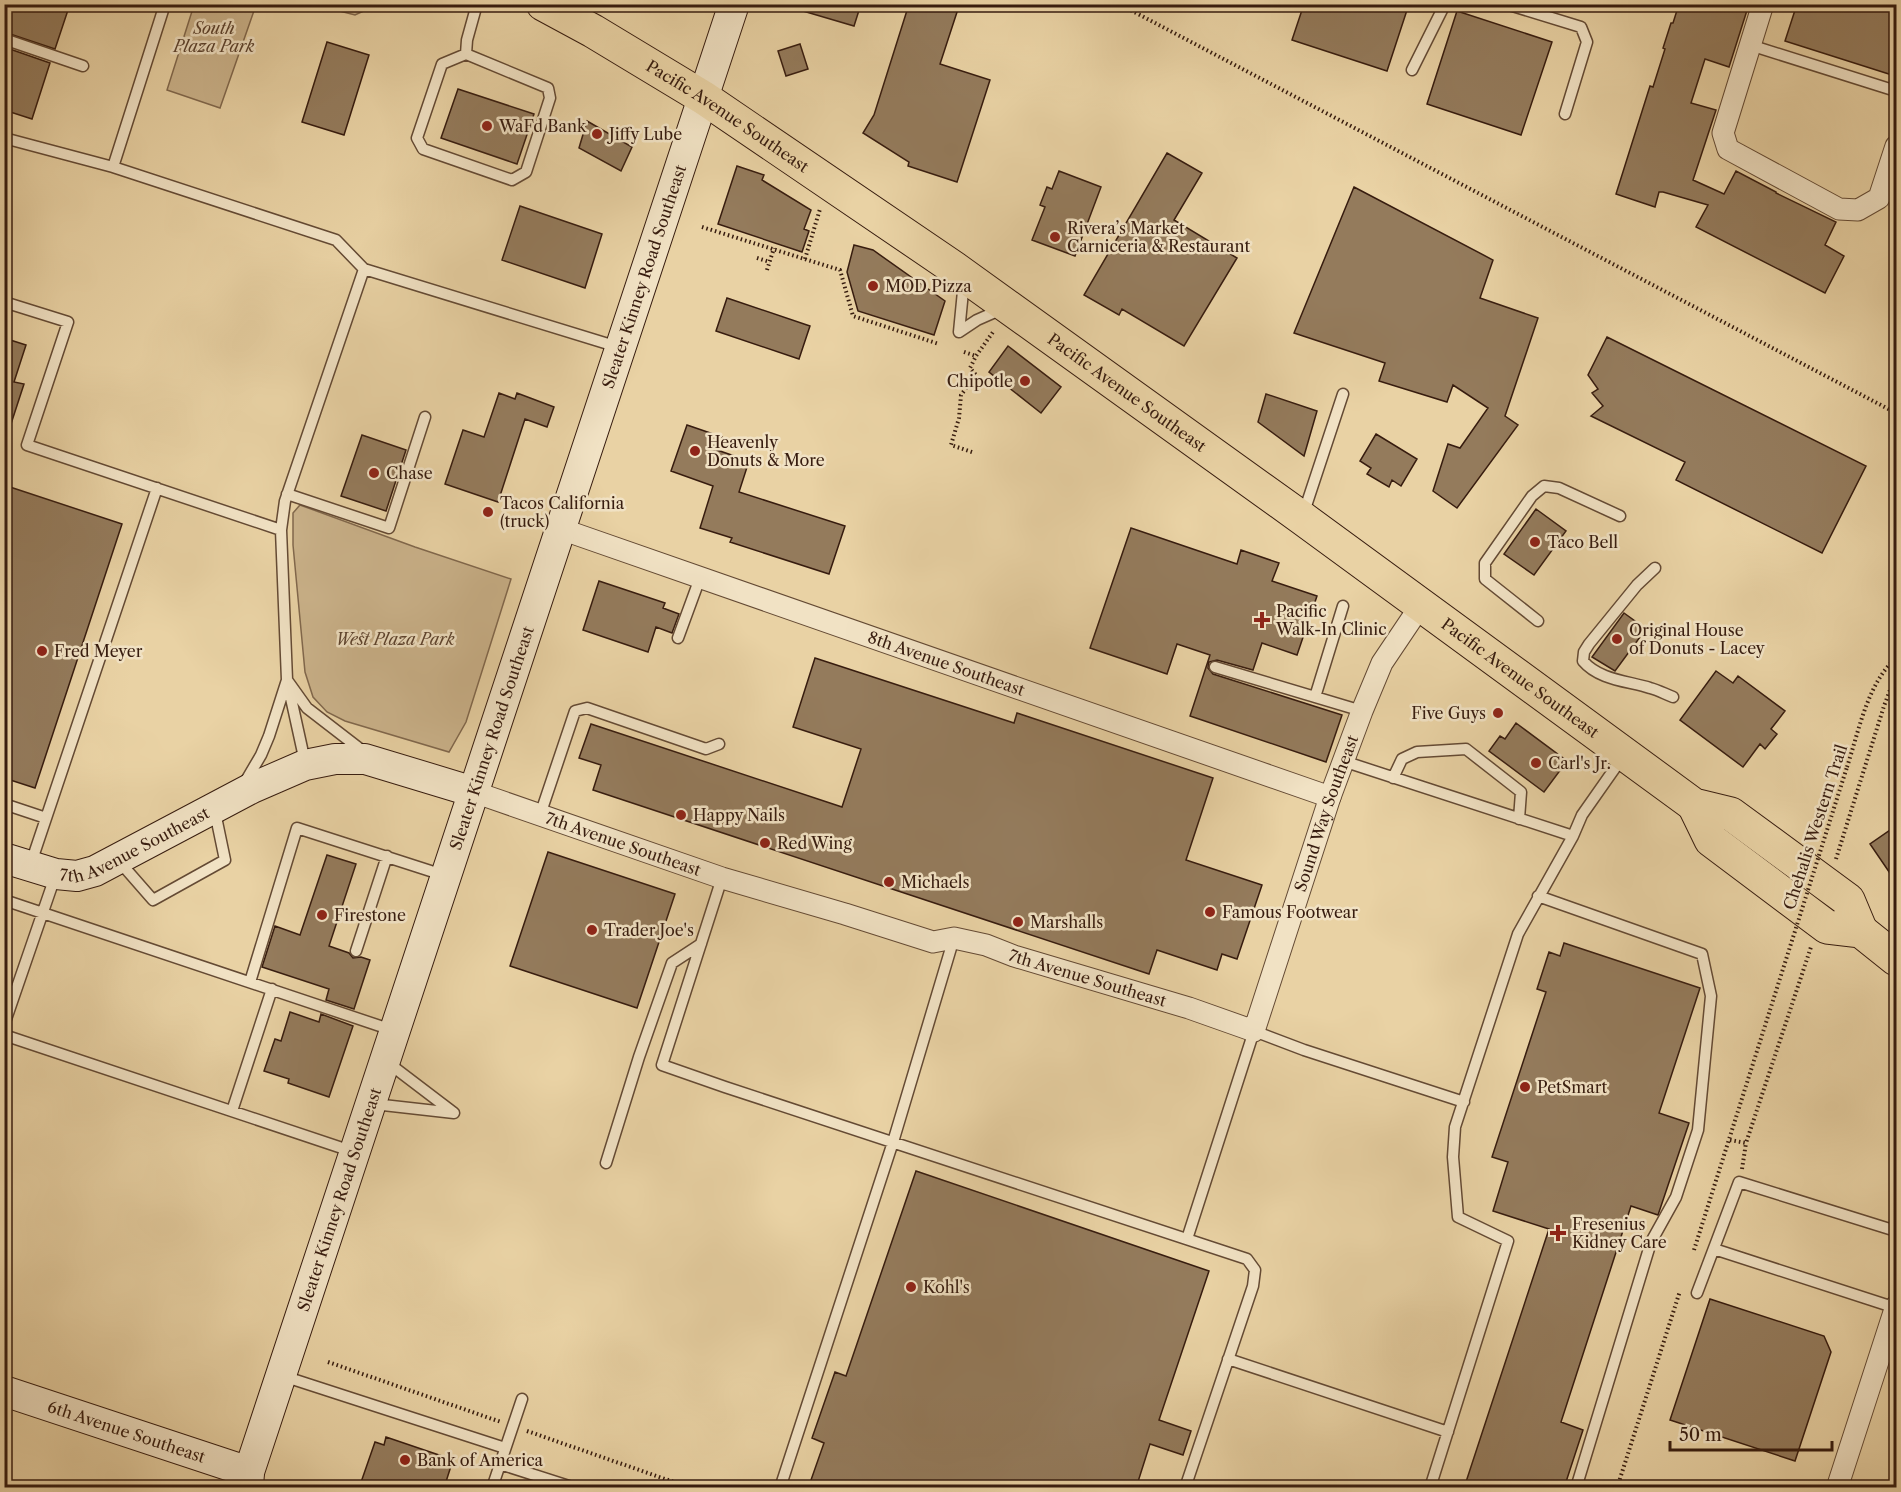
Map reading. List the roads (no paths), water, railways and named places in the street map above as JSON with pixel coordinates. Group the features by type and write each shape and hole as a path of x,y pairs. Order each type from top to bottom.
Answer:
{"main road":[{"name":"Pacific Avenue Southeast","path":"543,4 593,31 704,98 964,275 1001,319 1302,518 1694,805 1711,840 1827,927 1861,932 1896,959"},
{"name":"Sleater Kinney Road Southeast","path":"245,1482 734,4"},
{"name":"7th Avenue Southeast","path":"30,866 77,876 95,871 225,803 305,765 335,759 365,759 474,792"},
{"name":"6th Avenue Southeast","path":"4,1391 245,1482"}],"street":[{"path":"1763,4 1723,133 1728,150 1839,209 1858,210 1879,198 1896,146"},
{"name":"8th Avenue Southeast","path":"561,529 1330,797"},
{"name":"Sound Way Southeast","path":"1254,1031 1330,797 1362,711 1382,663 1421,605"},
{"name":"7th Avenue Southeast","path":"474,792 722,878 933,942 954,938 986,945 1014,956 1189,1008 1254,1031"},
{"path":"1837,1488 1896,1307"}],"lane":[{"path":"113,167 165,4"},
{"path":"466,54 467,40 477,4"},
{"path":"1412,70 1445,4"},
{"path":"1506,4 1581,27 1587,42 1565,114"},
{"path":"4,39 82,66"},
{"path":"1750,45 1896,90"},
{"path":"466,54 548,88 550,98 526,172 512,180 423,149 417,138 442,64 466,54"},
{"path":"4,138 113,167 336,240 364,269 621,348"},
{"path":"305,765 287,680 281,530 287,494 364,269"},
{"path":"964,275 959,332 977,320 1001,319"},
{"path":"4,302 68,322 27,445 281,530"},
{"path":"1302,518 1343,394"},
{"path":"287,494 389,528 425,417"},
{"path":"1538,621 1485,579 1484,572 1485,563 1532,496 1544,486 1559,488 1620,516"},
{"path":"4,1024 43,912 30,866 157,488"},
{"path":"1655,568 1637,585 1589,644 1584,652 1583,661 1599,674 1653,688 1673,697"},
{"path":"678,638 700,578"},
{"path":"1315,697 1343,606"},
{"path":"1215,667 1362,711"},
{"path":"287,680 307,708 381,764"},
{"path":"117,860 153,900 225,860 225,803 265,746 287,680"},
{"path":"540,815 575,711 588,708 706,749 719,744"},
{"path":"1394,778 1402,759 1418,752 1467,749 1521,792 1519,819"},
{"path":"1430,1488 1508,1240 1458,1217 1453,1158 1455,1127 1518,934 1573,836 1582,815 1624,755"},
{"path":"1343,761 1573,836"},
{"path":"4,804 46,818"},
{"path":"250,982 297,828 446,876"},
{"path":"356,951 387,856"},
{"path":"722,878 662,1065 724,1088 1247,1259 1255,1270 1253,1286 1185,1488"},
{"path":"1538,896 1702,954 1711,996 1698,1130 1676,1197 1651,1242 1576,1488"},
{"path":"4,900 395,1031"},
{"path":"780,1488 892,1142 954,938"},
{"path":"606,1163 639,1057 672,963 701,944"},
{"path":"232,1111 272,989"},
{"path":"1187,1239 1254,1031 1304,1050 1464,1102"},
{"path":"4,1035 355,1152"},
{"path":"371,1103 454,1113 385,1060"},
{"path":"1697,1293 1739,1182 1896,1231"},
{"path":"1714,1249 1896,1307"},
{"path":"1228,1359 1448,1432"},
{"path":"281,1375 505,1448"},
{"path":"492,1488 522,1399"},
{"path":"500,1464 575,1488"}],"place":[{"name":"WaFd Bank","path":"487,126"},
{"name":"Jiffy Lube","path":"597,134"},
{"name":"Rivera’s Market Carniceria & Restaurant","path":"1055,237"},
{"name":"MOD Pizza","path":"873,286"},
{"name":"Chipotle","path":"1025,381"},
{"name":"Heavenly Donuts & More","path":"695,451"},
{"name":"Chase","path":"374,473"},
{"name":"Tacos California (truck)","path":"488,512"},
{"name":"Taco Bell","path":"1535,542"},
{"name":"Pacific Walk-In Clinic","path":"1262,620"},
{"name":"Original House of Donuts - Lacey","path":"1617,639"},
{"name":"Fred Meyer","path":"42,651"},
{"name":"Five Guys","path":"1498,713"},
{"name":"Carl's Jr.","path":"1536,763"},
{"name":"Happy Nails","path":"681,815"},
{"name":"Red Wing","path":"765,843"},
{"name":"Michaels","path":"889,882"},
{"name":"Famous Footwear","path":"1210,912"},
{"name":"Firestone","path":"322,915"},
{"name":"Marshalls","path":"1018,922"},
{"name":"Trader Joe's","path":"592,930"},
{"name":"PetSmart","path":"1525,1087"},
{"name":"Fresenius Kidney Care","path":"1558,1233"},
{"name":"Kohl's","path":"911,1287"},
{"name":"Bank of America","path":"405,1460"}],"park label":[{"name":"South Plaza Park","path":"214,37"},
{"name":"West Plaza Park","path":"395,639"}]}
